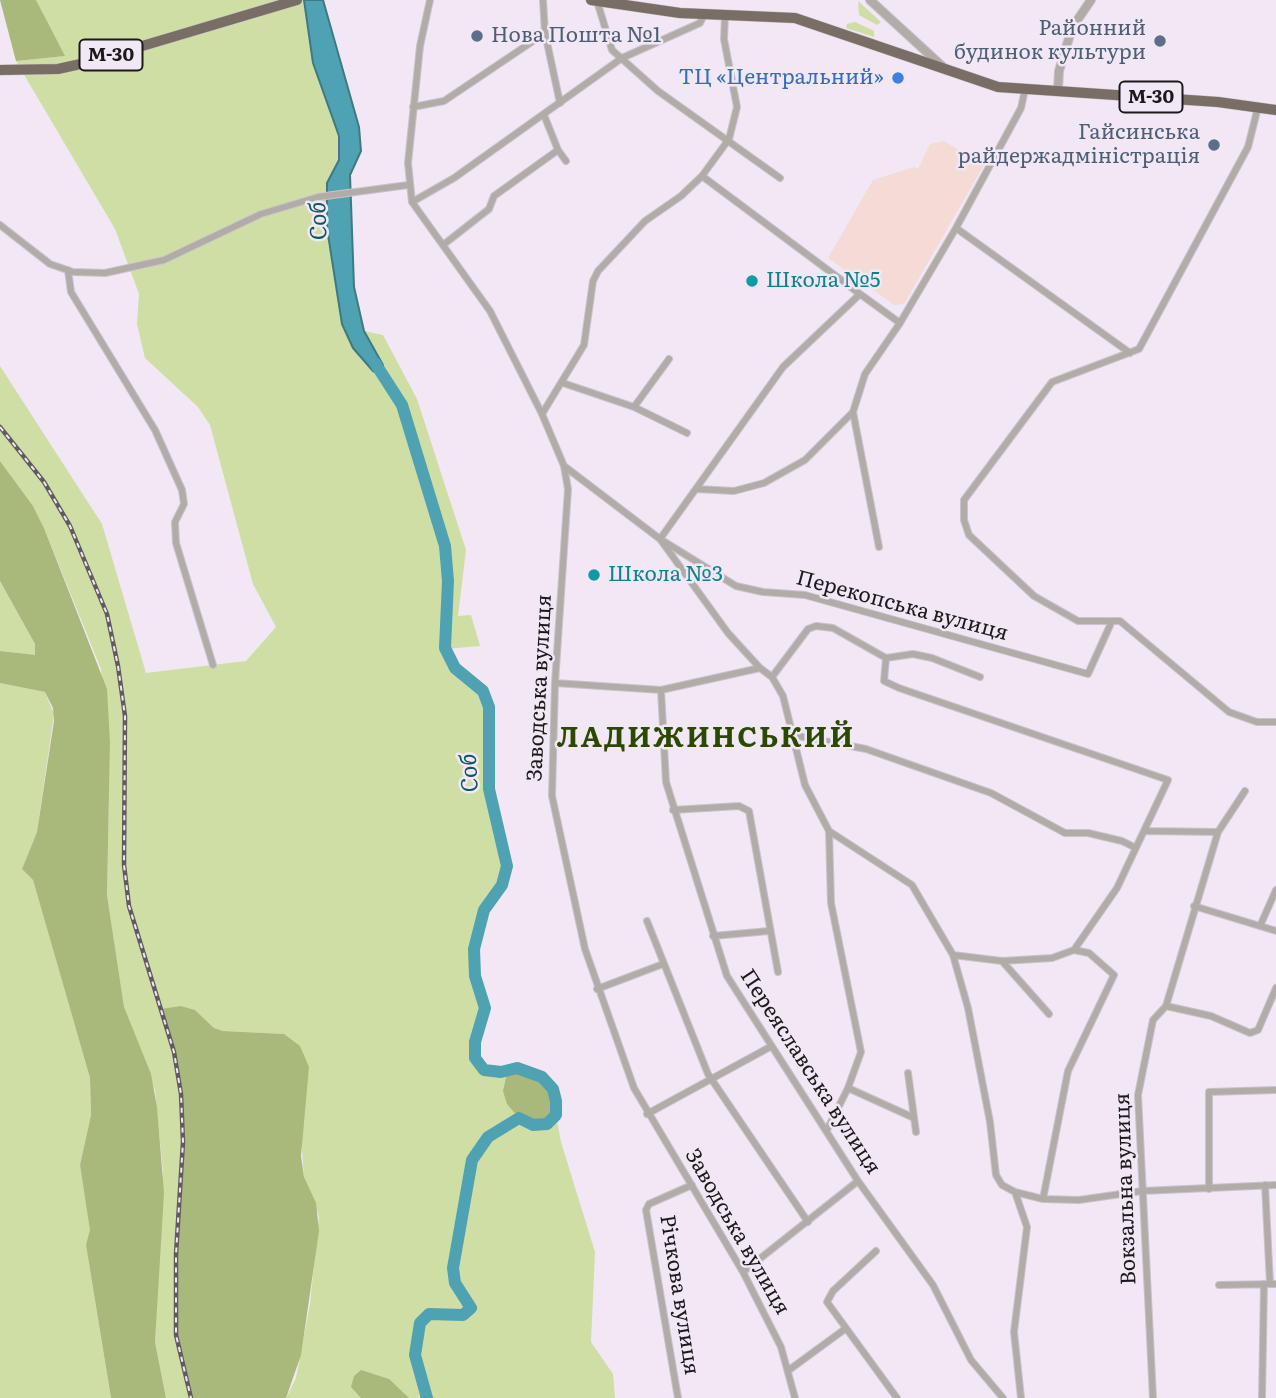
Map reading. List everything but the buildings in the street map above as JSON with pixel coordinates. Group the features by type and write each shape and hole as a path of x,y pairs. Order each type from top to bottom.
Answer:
{"highway":[{"name":"М-30","path":"0,70 58,69 85,63 297,0"},
{"name":"М-30","path":"594,1 704,15 795,18 909,54 998,87 1276,110"}],"street":[{"name":"Заводська вулиця","path":"429,0 421,37 413,107 408,185 412,202 490,311 542,414 564,466 569,509 555,683 553,806 597,989 634,1088 743,1272 781,1347 795,1398"},
{"path":"543,0 545,33 560,103"},
{"path":"870,0 946,69"},
{"path":"1058,90 1059,71 1072,27 1091,0"},
{"path":"594,1 612,50 658,91 729,139 780,178"},
{"path":"412,202 454,178 622,58 699,23 704,15"},
{"path":"542,414 563,383 583,345 593,281 598,271 645,221 702,176 729,139 737,107 724,39 724,16"},
{"path":"413,107 444,101 545,33"},
{"path":"909,54 913,47 911,39"},
{"path":"697,489 734,491 764,483 806,460 853,412 865,374 900,323 956,228 1021,108 1025,90"},
{"path":"1258,107 1248,147 1139,349 1052,382 964,500 964,520 969,535 1034,596 1078,621 1120,621 1230,712 1257,722 1276,722"},
{"path":"544,115 558,150 566,161"},
{"path":"443,245 489,209 494,195 558,150"},
{"path":"702,176 900,323"},
{"path":"0,225 35,255 68,270 105,273 145,267 261,214 318,197 408,185"},
{"path":"956,228 1130,353"},
{"path":"68,270 71,292 155,430 182,491 184,504 175,522 176,543 213,665"},
{"path":"660,539 783,367 860,294"},
{"path":"634,407 669,359"},
{"path":"563,383 634,407 687,433"},
{"path":"853,412 879,547"},
{"path":"564,466 660,539 720,622 760,668 772,677 783,696 805,785 829,831 831,903 861,1044 848,1088 827,1130"},
{"name":"Перекопська вулиця","path":"660,539 736,586 763,592 805,595 1088,674 1112,621"},
{"path":"772,677 808,629 816,626 833,628 886,658 913,654 932,658 980,677"},
{"path":"886,658 884,681 899,688 1168,780 1146,831 1134,847 1117,888 1074,950"},
{"path":"555,683 662,690 760,668"},
{"name":"Переяславська вулиця","path":"662,690 666,782 727,976 858,1181 926,1274 971,1360 1003,1398"},
{"path":"793,735 866,749 991,793 1065,833 1088,833 1122,841 1134,847"},
{"name":"Вокзальна вулиця","path":"1153,1398 1138,1095 1153,1020 1166,1006 1218,832 1245,791"},
{"path":"673,810 739,806 750,811 778,972"},
{"path":"829,831 912,885 953,956 968,1008 990,1122 996,1175 1002,1185 1015,1192 1043,1199 1079,1200 1142,1191 1276,1185"},
{"path":"1146,831 1218,832"},
{"path":"1260,926 1276,890"},
{"path":"1194,906 1276,931"},
{"path":"647,921 712,1081 808,1222"},
{"path":"713,936 769,931"},
{"path":"953,956 1002,961 1052,958 1074,950 1089,953 1114,975 1068,1071 1043,1199"},
{"path":"1002,961 1049,1014"},
{"path":"597,989 663,964"},
{"path":"1166,1006 1211,1016 1250,1033 1258,1030 1276,989"},
{"path":"647,1114 712,1081 770,1047"},
{"path":"908,1073 916,1132"},
{"path":"848,1088 912,1117"},
{"path":"1209,1189 1209,1092 1276,1090"},
{"path":"743,1272 858,1181"},
{"name":"Річкова вулиця","path":"678,1398 646,1210 649,1204 692,1185"},
{"path":"1262,1398 1270,1284 1265,1185"},
{"path":"1015,1192 1025,1215 1027,1233 1014,1332 1021,1398"},
{"path":"876,1251 833,1291 827,1302 897,1398"},
{"path":"1219,1285 1270,1284"},
{"path":"789,1370 845,1329"}],"shaded area":[{"path":"944,141 984,165 904,304 894,305 828,258 873,180 914,167 918,169 930,144"}],"green space":[{"path":"0,0 36,0 65,56 16,61"},
{"path":"36,0 304,0 313,63 339,136 339,160 327,184 327,228 342,324 353,348 373,371 383,376 383,365 364,331 383,335 417,399 466,550 458,616 471,615 480,646 445,649 455,668 480,688 488,701 489,789 507,866 502,885 484,910 474,949 475,976 485,1008 474,1052 484,1070 508,1069 505,1075 553,1120 556,1115 561,1142 595,1252 591,1342 613,1374 615,1398 286,1398 296,1378 310,1304 319,1216 304,1177 301,1135 284,1034 223,1031 214,1028 195,1010 181,1006 161,1009 174,1052 181,1094 183,1142 176,1254 176,1335 191,1398 166,1398 155,1342 163,1171 155,1090 124,1008 107,895 110,743 101,669 44,528 33,506 0,461 0,366 102,524 146,673 246,661 276,627 253,584 210,425 198,407 145,358 137,324 139,294 115,229 16,61 64,56"},
{"path":"858,1 881,22 877,25 859,15"},
{"path":"855,22 874,31 874,37 846,28 847,24"},
{"path":"0,461 33,506 44,528 107,689 110,743 107,895 124,1007 151,1074 157,1107 164,1193 155,1342 166,1398 111,1398 86,1245 90,1230 80,1165 91,1115 90,1078 33,880 22,869 37,832 54,721 53,708 45,692 0,683 0,651 35,655 35,644 0,581"},
{"path":"0,581 35,644 35,656 0,651"},
{"path":"0,683 45,692 54,714 37,832 22,869 33,880 90,1078 91,1115 80,1165 91,1230 86,1245 111,1398 0,1398"},
{"path":"181,1006 195,1010 214,1028 223,1031 284,1034 300,1046 309,1067 301,1156 304,1177 316,1203 319,1231 301,1355 286,1398 191,1398 183,1373 175,1312 183,1114 174,1052 160,1009"},
{"path":"508,1069 526,1070 548,1082 556,1101 556,1115 547,1124 533,1125 519,1118 507,1104 503,1091"},
{"path":"361,1370 389,1379 409,1398 361,1398 351,1387 354,1376"}],"water":[{"path":"304,0 323,0 359,127 361,151 350,175 354,287 364,331 383,365 383,376 373,371 353,348 342,324 327,228 327,183 339,160 339,136 313,63"}],"waterway":[{"name":"Соб","path":"375,363 402,405 445,546 448,581 445,648 455,668 483,691 489,707 489,789 507,866 502,885 484,910 474,949 475,976 485,1008 475,1042 475,1058 484,1070 501,1072 517,1068 542,1077 553,1089 556,1101 556,1115 547,1124 533,1125 519,1118 488,1137 472,1160 453,1268 455,1283 471,1308 463,1315 429,1314 420,1323 415,1355 427,1398"}],"railway":[{"path":"0,427 44,482 70,526 107,614 118,666 125,716 124,865 129,906 174,1052 181,1094 183,1142 176,1254 176,1335 191,1398"}],"place":[{"name":"Нова Пошта №1","path":"477,36"},
{"name":"Районний будинок культури","path":"1160,41"},
{"name":"ТЦ «Центральний»","path":"898,78"},
{"name":"Гайсинська райдержадміністрація","path":"1214,145"},
{"name":"Школа №5","path":"752,281"},
{"name":"Школа №3","path":"594,575"}],"district":[{"name":"ЛАДИЖИНСЬКИЙ","path":"706,739"}]}
